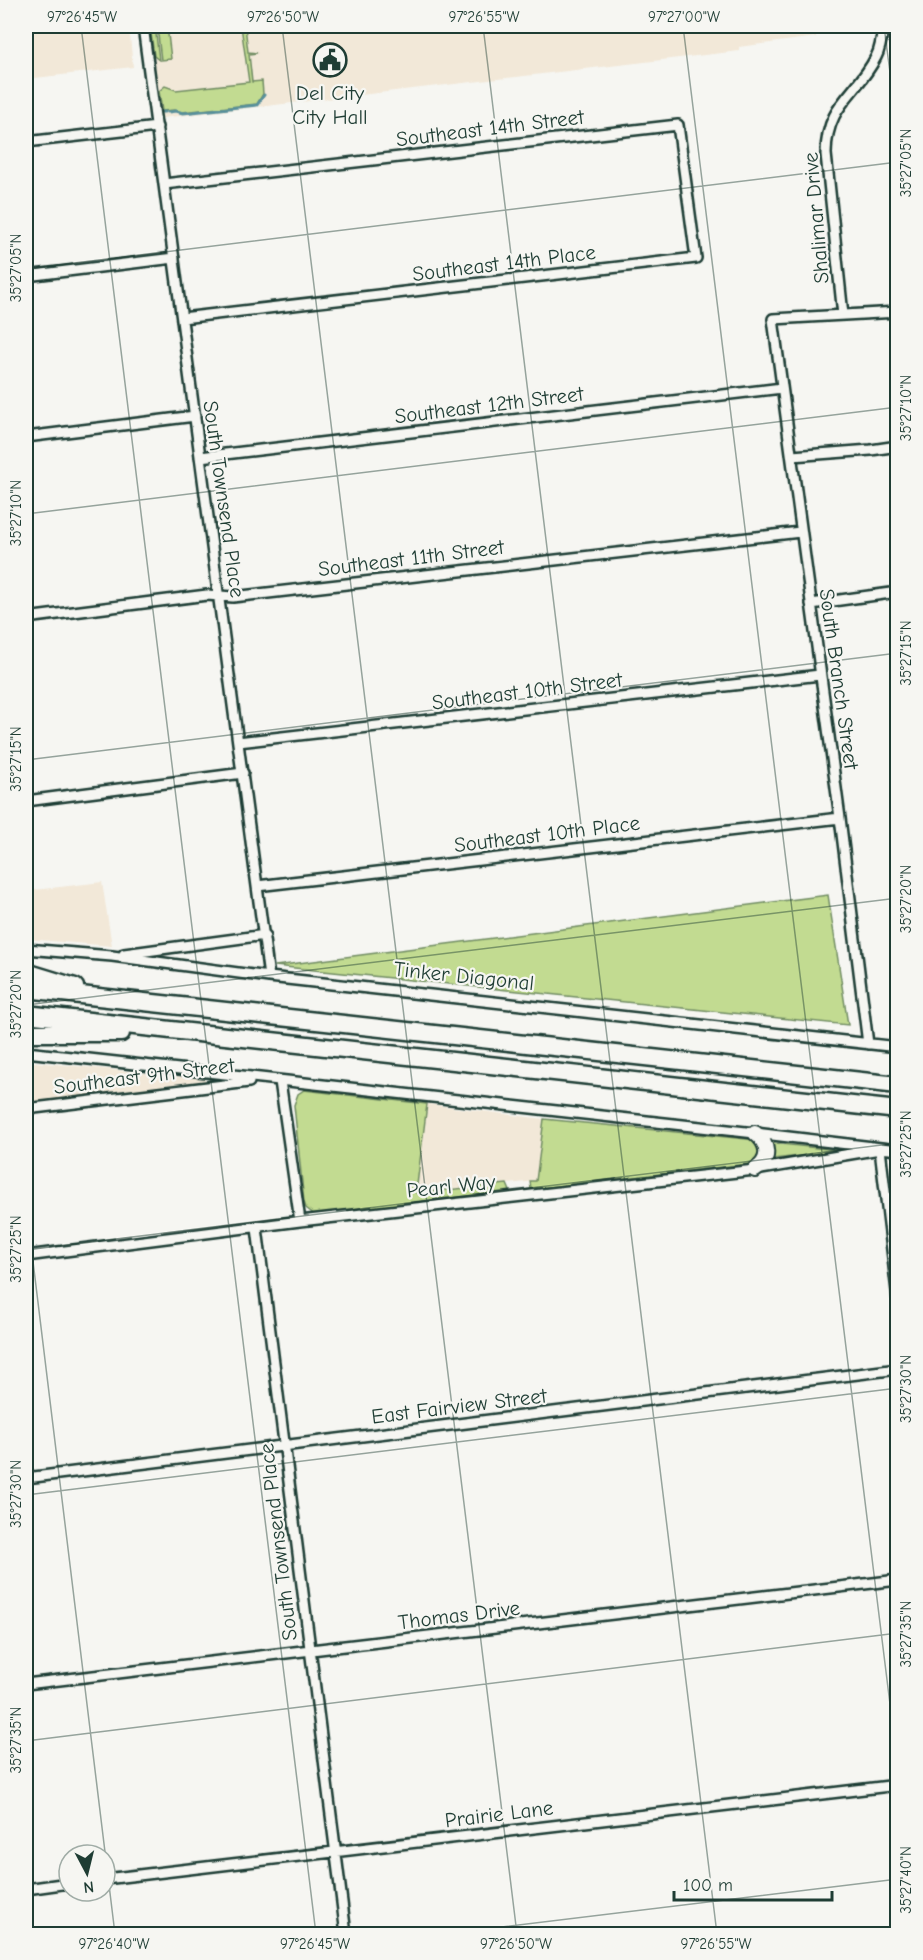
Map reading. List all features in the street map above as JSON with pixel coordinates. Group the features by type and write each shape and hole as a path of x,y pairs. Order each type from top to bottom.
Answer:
{"highway":[{"path":"26,972 110,999"},
{"path":"26,989 897,1085"},
{"path":"26,1014 897,1110"},
{"path":"26,1033 199,1033"}],"street":[{"name":"South Townsend Place","path":"143,26 269,977"},
{"name":"Shalimar Drive","path":"843,315 826,154 827,135 835,115 876,57 883,26"},
{"name":"Southeast 14th Street","path":"164,184 678,124"},
{"name":"Southeast 14th Place","path":"182,318 696,258 678,124"},
{"path":"26,142 157,127"},
{"path":"26,276 174,258"},
{"path":"843,315 897,312"},
{"name":"South Branch Street","path":"843,315 773,319 868,1044"},
{"name":"Southeast 12th Street","path":"200,457 782,388"},
{"path":"26,437 195,416"},
{"path":"792,456 897,446"},
{"name":"Southeast 11th Street","path":"26,618 207,595 233,597 800,532"},
{"path":"811,604 896,592 897,606"},
{"name":"Southeast 10th Street","path":"238,742 820,675"},
{"path":"26,801 243,773"},
{"name":"Southeast 10th Place","path":"257,886 840,818"},
{"path":"112,956 265,935"},
{"name":"Tinker Diagonal","path":"26,949 112,956 269,977 897,1047"},
{"path":"26,1053 897,1150"},
{"name":"Southeast 9th Street","path":"26,1109 266,1080"},
{"path":"280,1081 300,1221"},
{"path":"755,1133 764,1142 767,1151 764,1163 755,1170"},
{"path":"880,1149 897,1300"},
{"name":"Pearl Way","path":"26,1256 300,1221 755,1170 880,1149"},
{"name":"South Townsend Place","path":"257,1228 346,1935"},
{"name":"East Fairview Street","path":"26,1478 897,1369"},
{"name":"Thomas Drive","path":"26,1684 897,1580"},
{"name":"Prairie Lane","path":"117,1878 897,1785"},
{"path":"26,1889 57,1885"}],"shaded area":[{"path":"26,26 129,26 133,67 26,79"},
{"path":"150,26 815,26 816,37 739,47 739,51 162,118"},
{"path":"102,882 112,946 26,939 26,891"},
{"path":"26,1061 205,1079 205,1083 26,1104"},
{"path":"427,1104 544,1119 536,1181 416,1194"},
{"path":"898,1162 897,1222 890,1163"}],"green space":[{"path":"150,26 155,26 159,60 154,56"},
{"path":"157,26 167,26 171,59 161,60"},
{"path":"241,26 245,26 248,52 257,53 249,54 252,82 262,81 263,94 257,104 182,112 162,111 159,91 165,86 176,90 249,82"},
{"path":"828,895 848,1025 275,966"},
{"path":"304,1090 427,1104 416,1193 507,1184 510,1191 315,1215 306,1208 304,1202 294,1105 298,1094"},
{"path":"544,1119 755,1140 761,1150 758,1160 748,1164 531,1189 530,1181 536,1181"},
{"path":"772,1143 845,1151 773,1159"}],"waterway":[{"path":"168,112 183,113 257,105 264,95"}],"place":[{"name":"Del City City Hall","path":"330,60"}]}
